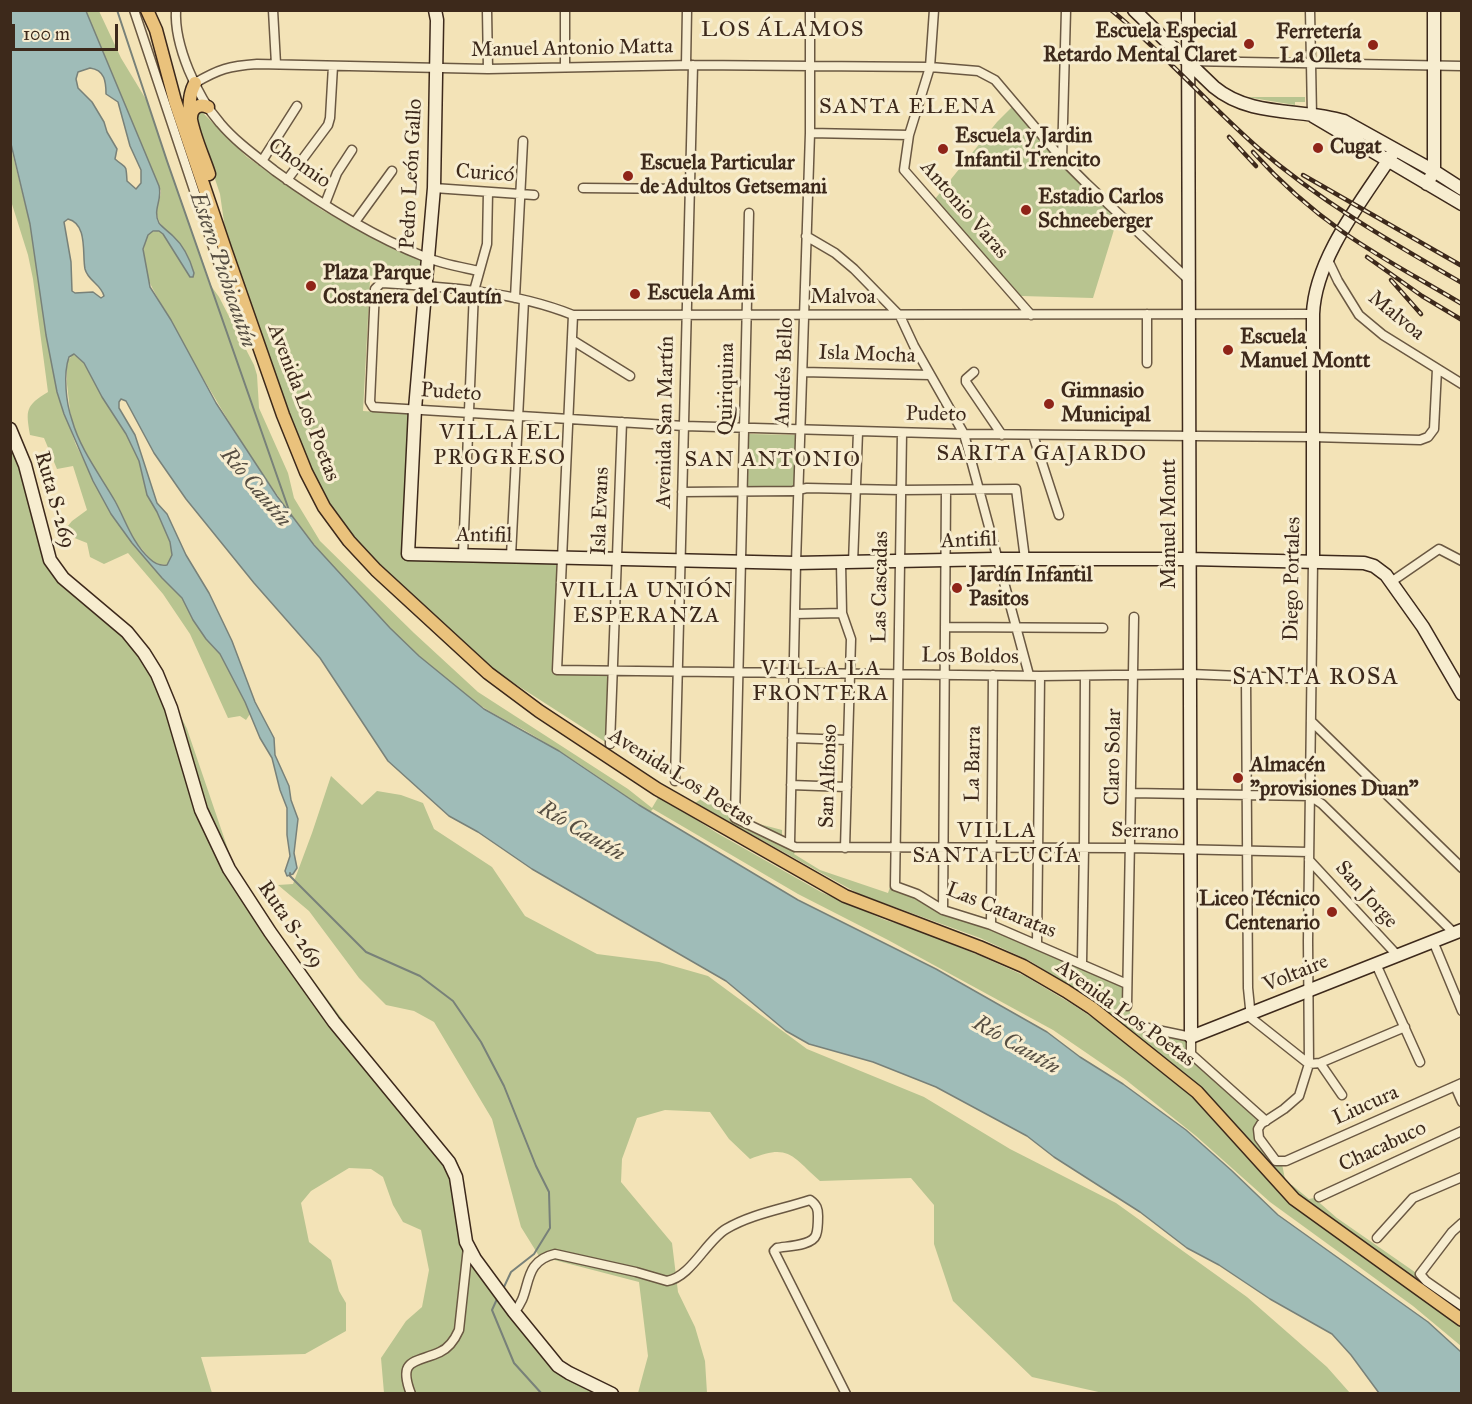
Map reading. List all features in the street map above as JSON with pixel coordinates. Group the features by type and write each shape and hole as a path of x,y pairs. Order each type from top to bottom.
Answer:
{"main road":[{"name":"Avenida Los Poetas","path":"147,10 156,30 176,101 221,236 283,415 306,472 324,507 349,541 376,570 488,673 539,711 657,789 845,896 979,947 1023,966 1066,991 1139,1044 1197,1092 1294,1199 1461,1320"},
{"name":"Avenida Los Poetas","path":"155,10 156,30"},
{"path":"195,83 189,100 191,118 217,200 221,236"},
{"path":"191,118 196,106 208,107"}],"street":[{"path":"134,10 235,313"},
{"name":"Chomio","path":"176,10 175,23 178,36 195,83 208,107 230,134 287,180 355,222 428,258 479,271"},
{"path":"273,10 276,64"},
{"name":"Pedro León Gallo","path":"408,554 415,409 434,188 437,20 435,10"},
{"path":"488,10 488,69"},
{"path":"565,10 566,67"},
{"name":"Avenida San Martín","path":"675,781 690,189 690,65 687,10"},
{"name":"Andrés Bello","path":"790,843 796,563 810,133 810,10"},
{"name":"Antonio Varas","path":"934,10 930,67 909,135 904,170 1031,315"},
{"path":"1062,159 1066,10"},
{"path":"1134,10 1214,87 1234,100 1260,108 1312,116 1329,116 1344,121 1434,171 1461,189"},
{"name":"Manuel Montt","path":"1188,10 1191,1037"},
{"path":"1310,10 1312,116"},
{"path":"1427,184 1434,171 1434,10"},
{"path":"1188,61 1461,66"},
{"name":"Manuel Antonio Matta","path":"195,83 214,72 231,66 276,64 488,69 690,65 930,67 973,70 989,76 999,84 1062,159 1190,281"},
{"path":"287,180 328,125 333,66"},
{"path":"262,161 297,105"},
{"path":"1312,116 1461,204"},
{"path":"810,133 909,135"},
{"path":"511,556 518,416 520,194 523,141"},
{"path":"325,204 337,173 352,150"},
{"name":"Diego Portales","path":"1266,1121 1299,1096 1309,1064 1313,314 1315,291 1327,258 1395,150"},
{"path":"355,222 392,171"},
{"name":"Curicó","path":"434,188 534,195"},
{"path":"583,188 690,189"},
{"path":"463,555 474,291 487,244 488,192"},
{"name":"Quiriquina","path":"735,818 749,213"},
{"path":"806,236 835,253 854,268 900,316 964,434 1029,675"},
{"name":"Malvoa","path":"1327,258 1338,282 1359,315 1383,335 1461,384"},
{"name":"Malvoa","path":"373,407 370,402 375,289 381,283 474,291 519,299 573,315 1313,314"},
{"path":"1147,314 1147,363"},
{"path":"562,557 573,315"},
{"path":"572,340 630,376"},
{"name":"Pudeto","path":"373,407 684,426 858,432 1424,439 1432,434 1434,429 1437,369"},
{"name":"Isla Mocha","path":"803,372 930,375"},
{"path":"974,372 966,379 966,382 1002,435"},
{"name":"Isla Evans","path":"610,744 622,422"},
{"name":"Ruta S-269","path":"10,429 25,465 45,548 63,578 127,632 151,663 167,696 201,810 230,869 270,932 328,1014 452,1167 457,1182 468,1246 512,1310 558,1366 612,1394"},
{"name":"San Alfonso","path":"845,848 851,639 842,613 856,489 858,432"},
{"name":"Las Cascadas","path":"895,886 902,433"},
{"path":"1033,435 1059,515"},
{"path":"682,492 743,492 807,488 1016,489 1025,559"},
{"path":"943,910 946,490"},
{"path":"1391,582 1439,549 1461,561"},
{"name":"Antifil","path":"408,554 796,563 946,562 996,559 1357,562 1369,564 1383,572 1391,582 1423,627 1461,694"},
{"name":"Los Boldos","path":"562,557 557,670 1040,676 1190,674 1311,679"},
{"path":"795,614 842,613"},
{"name":"Claro Solar","path":"1127,1006 1134,617"},
{"path":"946,627 1103,627"},
{"name":"La Barra","path":"991,925 993,675"},
{"path":"1037,944 1040,676"},
{"path":"1082,963 1085,676"},
{"path":"1246,677 1250,1014 1256,1023 1309,1064 1320,1062 1405,1027"},
{"path":"1311,721 1461,868"},
{"path":"792,738 848,740"},
{"path":"791,785 847,787"},
{"path":"1131,793 1310,796 1322,804 1458,932"},
{"name":"Serrano","path":"735,818 795,847 1130,848 1248,851 1309,856"},
{"name":"San Jorge","path":"1309,856 1397,956"},
{"name":"Las Cataratas","path":"895,886 917,894 943,910 991,925 1127,984"},
{"name":"Voltaire","path":"1191,1037 1458,932"},
{"path":"1433,941 1461,1011"},
{"name":"San Jorge","path":"1376,964 1420,1062"},
{"path":"1143,1027 1191,1037 1191,1054 1266,1121"},
{"path":"1320,1062 1342,1095"},
{"path":"1458,1084 1461,1102"},
{"name":"Liucura","path":"1266,1121 1260,1126 1258,1136 1276,1161 1281,1162 1458,1084"},
{"name":"Chacabuco","path":"1319,1197 1461,1131"},
{"path":"1377,1238 1413,1198 1461,1177"},
{"path":"512,1310 521,1302 530,1272 538,1261 545,1257 555,1254 667,1281 683,1273 725,1229 810,1200 816,1204 818,1210 815,1238 805,1243 777,1248 774,1251 846,1394"},
{"path":"1461,1223 1420,1274 1426,1281 1461,1306"},
{"path":"411,1394 406,1374 410,1364 445,1349 454,1340 459,1330 468,1246"}],"green space":[{"path":"86,11 99,11 121,58 147,101 209,283 219,297 254,365 257,375 259,408 288,473 294,498 320,541 414,633 478,692 628,789 652,808 659,796 717,833 821,892 1025,976 1135,1046 1172,1075 1289,1204 1461,1328 1461,1346 1413,1306 1270,1202 1196,1136 1126,1080 1053,1030 798,894 653,809 650,812 533,735 474,701 429,665 387,626 311,540 277,494 215,398 153,289 143,256 149,232 161,231 190,277 193,270 185,250 158,219 157,208 161,191"},
{"path":"1246,97 1305,97 1305,102 1295,102 1295,105"},
{"name":"Estadio Carlos Schneeberger","path":"1013,106 1062,163 1117,220 1093,298 1021,296 935,199 997,122"},
{"path":"203,113 247,157 322,210 378,241 420,258 421,281 370,281 363,411 411,414 405,555 558,560 555,672 608,671 607,743 495,671 386,571 377,568 326,502 309,471 226,236 220,194 198,128 196,116"},
{"path":"10,144 30,224 46,335 57,392 76,445 111,514 132,543 182,598 193,620 220,654 247,706 250,714 246,720 240,716 228,718 190,634 163,594 128,553 104,564 90,557 87,543 62,533 72,521 87,510 73,466 57,469 44,438 30,435 29,409 35,401 48,392 33,279 11,201"},
{"path":"73,354 84,363 102,397 126,434 139,461 147,495 170,542 172,555 167,565 154,563 134,540 116,502 103,485 79,439 71,420 67,384 67,362"},
{"path":"749,434 797,435 795,489 748,487"},
{"path":"10,443 58,573 81,585 113,615 163,680 187,729 232,861 278,932 362,1046 457,1161 471,1246 565,1368 618,1393 384,1393 381,1358 406,1321 422,1307 429,1270 421,1230 403,1222 393,1205 383,1177 371,1169 349,1168 311,1191 301,1203 309,1242 331,1260 339,1291 346,1303 346,1331 305,1354 201,1357 212,1393 11,1393"},
{"path":"331,776 362,805 377,791 401,795 423,803 434,829 492,867 525,916 597,954 659,962 708,976 807,1049 924,1097 1010,1149 1116,1203 1247,1297 1327,1367 1350,1393 1103,1393 1032,1377 953,1301 934,1244 934,1205 911,1178 820,1181 796,1159 782,1152 763,1154 750,1159 729,1139 710,1112 665,1110 637,1118 622,1159 621,1182 672,1243 678,1292 695,1327 705,1361 707,1393 638,1393 648,1356 639,1282 539,1256 521,1227 492,1119 434,1022 414,1011 386,1005 359,978 309,911 278,885 293,884"},
{"path":"706,796 725,805 740,819 782,830 782,842 796,850 794,854 820,870 888,893 890,887 1081,966 1125,988 1124,1011 1130,1011 1130,1021 1139,1022 1138,1030 1184,1039 1264,1122 1257,1128 1281,1159 1286,1184 1292,1185 1309,1199 1314,1198 1337,1218 1422,1277 1424,1274 1461,1300 1461,1312 1286,1187 1206,1093 1171,1062 1080,992 1030,961 980,938 859,894 695,803"}],"water":[{"name":"Río Cautín","path":"11,10 86,11 159,186 157,218 159,223 180,244 194,273 193,277 190,277 163,234 153,231 148,235 143,249 150,287 171,320 216,403 277,496 314,545 390,628 419,656 484,709 559,751 639,805 798,900 936,969 1047,1032 1080,1057 1123,1084 1186,1130 1278,1215 1428,1322 1461,1352 1461,1393 1379,1393 1332,1334 1187,1248 1140,1212 1054,1157 1027,1136 936,1087 873,1062 809,1044 786,1031 726,981 532,869 478,832 449,816 388,761 320,658 254,583 186,499 154,453 126,401 121,399 119,408 135,435 157,503 167,514 186,555 209,593 232,641 255,702 274,738 275,755 289,786 298,819 294,853 297,868 293,874 287,876 285,871 290,856 287,808 272,758 260,738 245,702 220,654 193,620 182,598 132,543 111,514 93,481 64,414 57,392 46,335 30,224 11,144","holes":["90,68 102,74 106,94 118,102 130,146 141,170 141,183 136,189 127,181 125,167 115,159 117,149 104,122 92,102 78,88 76,79 78,72","68,219 79,227 83,240 85,269 89,277 100,288 104,296 101,298 93,292 75,293 72,291 71,262 64,222","74,354 84,363 102,397 126,434 139,461 147,495 170,542 172,555 167,565 154,562 138,546 80,441 67,397 66,372 69,357"]}],"waterway":[{"name":"Estero Pichicautín","path":"117,10 167,161 291,516"},
{"path":"290,873 290,876 366,952 420,976 453,1001 481,1042 504,1086 536,1166 549,1192 550,1228 534,1254 511,1272 503,1289"},
{"path":"497,1299 492,1310 514,1363 542,1394"}],"railway":[{"path":"1111,10 1281,167 1356,220 1462,283"},
{"path":"1229,137 1256,166"},
{"path":"1253,152 1295,194 1330,223 1372,251 1462,304"},
{"path":"1303,175 1462,266"},
{"path":"1367,257 1422,296 1462,320"},
{"path":"1391,280 1421,314"}],"place":[{"name":"Escuela Especial Retardo Mental Claret","path":"1249,44"},
{"name":"Ferretería La Olleta","path":"1373,45"},
{"name":"Cugat","path":"1318,148"},
{"name":"Escuela y Jardin Infantil Trencito","path":"943,149"},
{"name":"Escuela Particular de Adultos Getsemani","path":"628,176"},
{"name":"Estadio Carlos Schneeberger","path":"1026,210"},
{"name":"Plaza Parque Costanera del Cautín","path":"311,286"},
{"name":"Escuela Ami","path":"635,294"},
{"name":"Escuela Manuel Montt","path":"1228,350"},
{"name":"Gimnasio Municipal","path":"1049,404"},
{"name":"Jardín Infantil Pasitos","path":"957,588"},
{"name":"Almacén \"provisiones Duan\"","path":"1238,778"},
{"name":"Liceo Técnico Centenario","path":"1332,912"}],"district":[{"name":"LOS ÁLAMOS","path":"783,31"},
{"name":"SANTA ELENA","path":"908,108"},
{"name":"VILLA EL PROGRESO","path":"500,446"},
{"name":"SARITA GAJARDO","path":"1042,455"},
{"name":"SAN ANTONIO","path":"773,461"},
{"name":"VILLA UNIÓN ESPERANZA","path":"647,604"},
{"name":"SANTA ROSA","path":"1316,678"},
{"name":"VILLA LA FRONTERA","path":"821,682"},
{"name":"VILLA SANTA LUCÍA","path":"997,844"}]}
